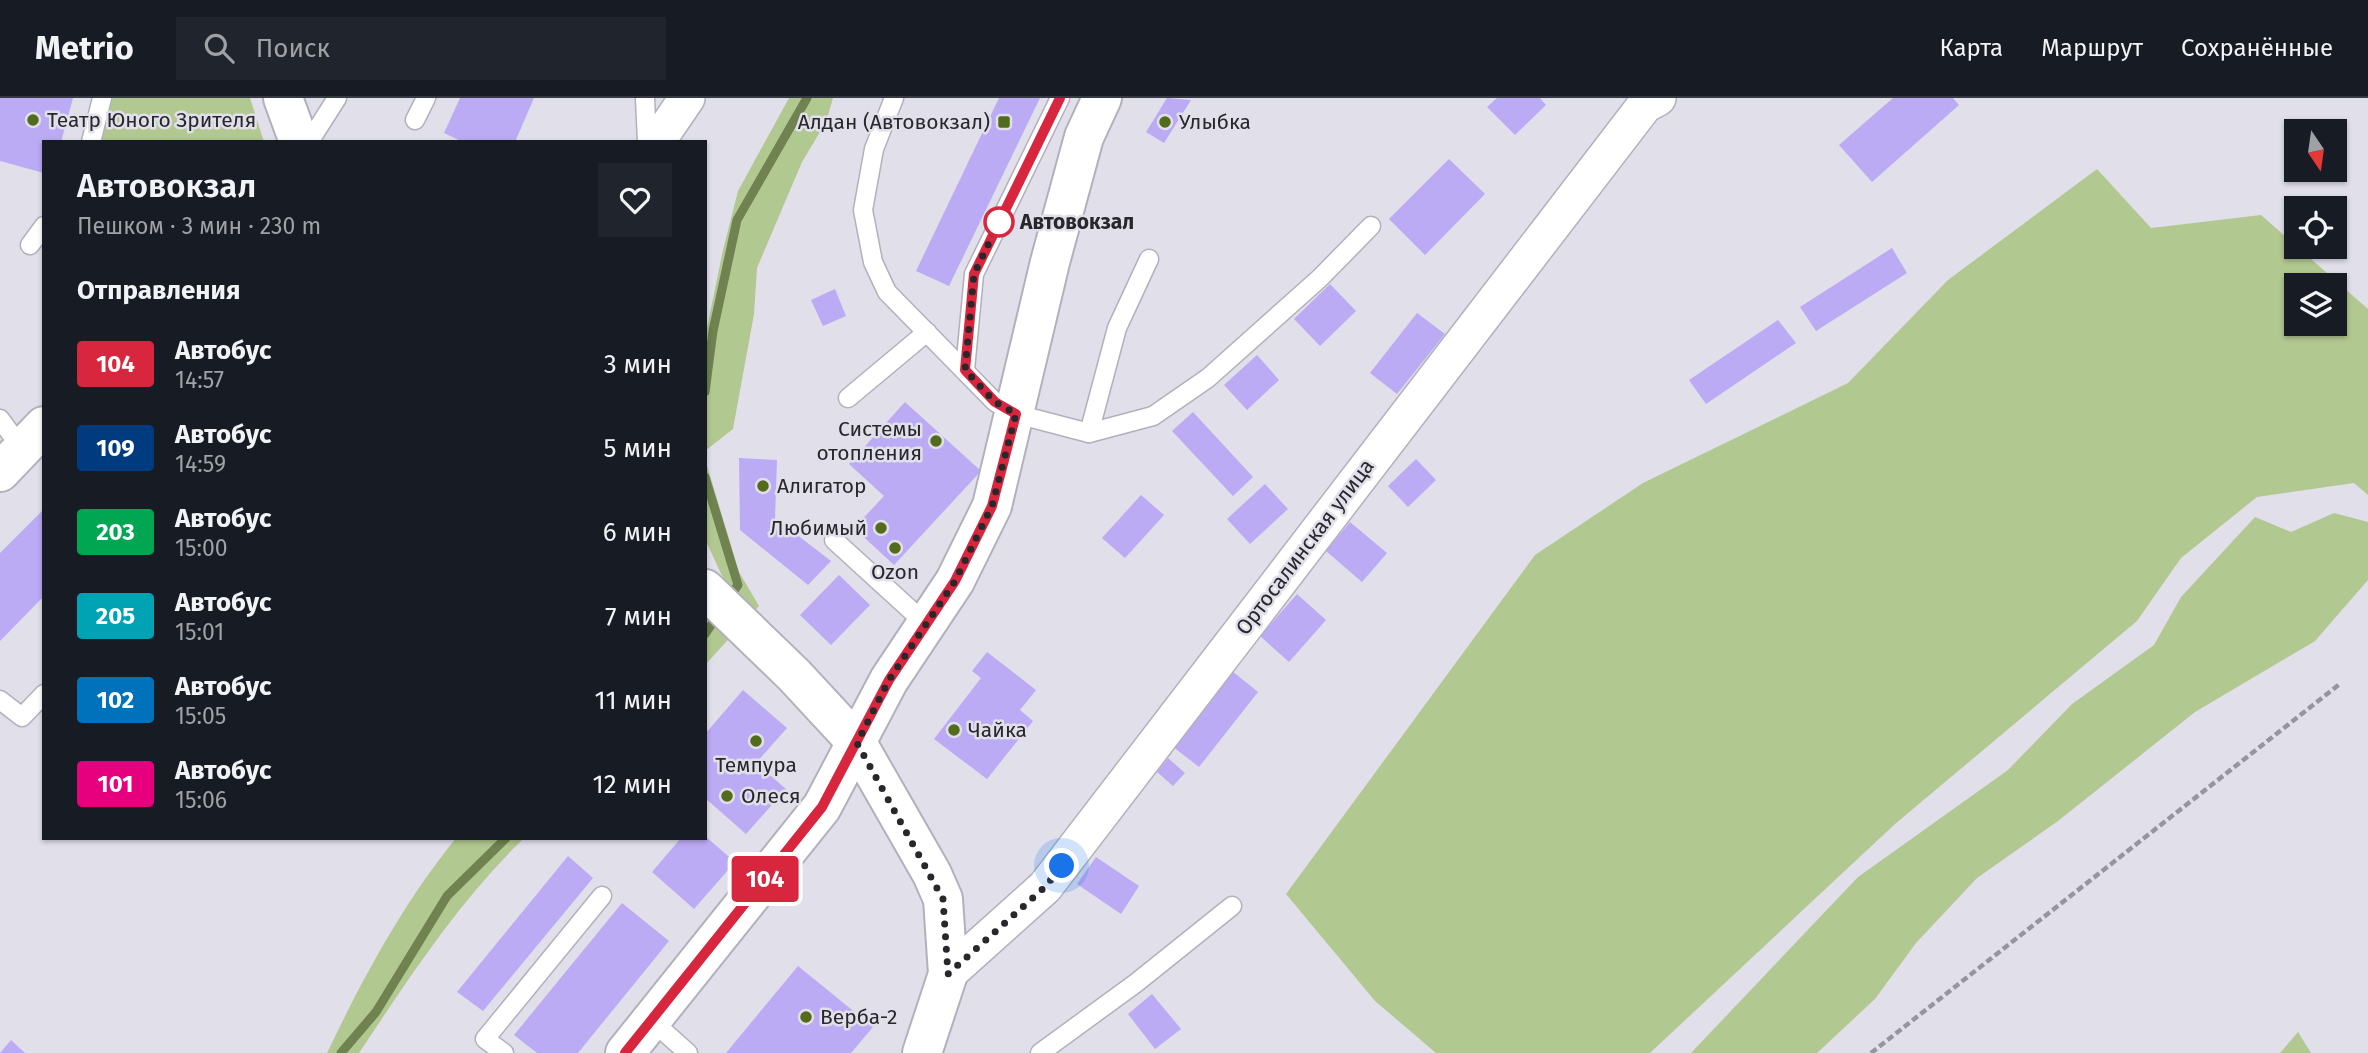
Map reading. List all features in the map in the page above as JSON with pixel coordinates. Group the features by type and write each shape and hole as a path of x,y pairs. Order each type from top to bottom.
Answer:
{"street":[{"path":"283,98 298,140"},
{"path":"658,140 687,98"},
{"path":"625,1053 822,807 889,680 955,581 992,506 1050,262 1084,137 1102,98"},
{"name":"Ортосалинская улица","path":"948,974 1045,887 1650,100"},
{"name":"Ортосалинская улица","path":"707,592 765,646 857,743 943,899 948,974 922,1053"}],"lane":[{"path":"92,140 102,98"},
{"path":"415,120 426,98"},
{"path":"645,98 647,140"},
{"path":"894,98 874,149 863,210 873,262 887,292 995,402 1016,414 1089,433 1153,416 1208,378 1320,278 1371,226"},
{"path":"965,370 974,274 1060,98"},
{"path":"310,140 332,102"},
{"path":"30,245 42,229"},
{"path":"1089,433 1117,328 1149,259"},
{"path":"848,398 927,332"},
{"path":"834,540 926,624"},
{"path":"0,700 22,717 42,696"},
{"path":"504,1053 485,1039 602,896"},
{"path":"1041,1053 1154,969 1232,906"},
{"path":"651,1020 688,1053"}],"path":[{"path":"1871,1053 2341,683"}],"green space":[{"path":"112,98 250,98 263,140 102,140"},
{"path":"789,98 833,98 826,122 802,162 757,268 754,314 733,429 707,449 707,327 738,191"},
{"path":"2097,169 2151,228 2261,215 2284,235 2284,259 2311,259 2327,273 2284,273 2284,336 2347,336 2347,291 2368,309 2368,495 2354,483 2257,497 2181,558 2137,621 1895,824 1650,1053 1436,1053 1375,1001 1286,894 1535,555 1643,483 1848,383 1948,280"},
{"path":"707,466 739,572 759,606 707,663 707,606 724,580 707,543"},
{"path":"2334,513 2368,522 2368,580 2315,641 2195,712 2058,821 1977,878 1916,943 1875,999 1817,1053 1691,1053 1858,877 2008,770 2072,704 2154,645 2181,597 2255,517 2291,532"},
{"path":"454,840 522,840 456,914 359,1053 327,1053 385,942 436,863"},
{"path":"2298,1032 2311,1053 2280,1053"}],"building":[{"name":"Театр Юного Зрителя","path":"0,98 73,98 62,140 42,140 42,172 0,161"},
{"path":"460,98 534,98 516,140 459,140 444,133"},
{"path":"999,98 1040,98 949,286 916,271"},
{"path":"1167,98 1191,100 1164,143 1146,132"},
{"path":"1497,98 1540,98 1546,105 1515,135 1487,107"},
{"path":"1893,98 1953,98 1959,105 1872,182 1839,145"},
{"path":"1449,159 1485,194 1425,255 1389,219"},
{"path":"1892,248 1907,273 1816,331 1800,307"},
{"path":"1330,284 1356,311 1320,346 1294,319"},
{"path":"835,289 846,316 823,326 811,300"},
{"path":"1417,313 1445,334 1397,394 1370,373"},
{"path":"1778,320 1796,343 1706,404 1689,380"},
{"path":"1257,355 1279,380 1247,410 1224,385"},
{"path":"905,402 981,471 894,565 854,528 884,496 849,464"},
{"path":"1193,412 1253,477 1233,496 1172,431"},
{"path":"739,458 777,460 775,518 831,561 808,585 740,530"},
{"path":"1416,459 1436,480 1408,507 1388,486"},
{"path":"1265,484 1288,509 1250,544 1227,519"},
{"path":"1141,495 1164,515 1125,558 1102,538"},
{"path":"42,511 42,598 0,641 0,553"},
{"path":"1350,522 1387,553 1362,582 1326,551"},
{"path":"839,575 870,605 831,645 800,615"},
{"path":"1297,594 1326,620 1289,662 1260,636"},
{"path":"987,652 1036,690 1020,710 1033,721 987,779 934,739 981,678 972,671"},
{"path":"1232,671 1258,692 1199,767 1172,746"},
{"path":"743,690 787,728 756,763 786,789 746,834 707,800 707,732"},
{"path":"1168,758 1185,773 1173,786 1157,772"},
{"path":"707,838 735,862 694,909 652,872 679,840 707,840"},
{"path":"568,856 593,878 483,1011 457,992"},
{"path":"1096,857 1139,886 1121,914 1077,884"},
{"path":"622,903 669,941 578,1053 537,1053 514,1035"},
{"path":"798,966 873,1027 851,1053 726,1053"},
{"path":"1152,994 1181,1029 1155,1049 1128,1014"},
{"path":"11,1040 25,1053 0,1053"}],"waterway":[{"path":"707,377 713,331 737,220 807,98"},
{"path":"707,484 738,585 727,600"},
{"path":"707,631 718,615"},
{"path":"341,1053 376,1012 447,896 504,840"}],"bus line":[{"name":"104","path":"625,1053 822,807 889,680 955,581 992,506 1016,414 995,402 965,370 974,274 1060,98"}],"place":[{"name":"Театр Юного Зрителя","path":"33,120"},
{"name":"Алдан (Автовокзал)","path":"1004,122"},
{"name":"Улыбка","path":"1165,122"},
{"name":"Автовокзал","path":"999,222"},
{"name":"Системы отопления","path":"936,441"},
{"name":"Алигатор","path":"763,486"},
{"name":"Любимый","path":"881,528"},
{"name":"Ozon","path":"895,548"},
{"name":"Чайка","path":"954,730"},
{"name":"Темпура","path":"756,741"},
{"name":"Олеся","path":"727,796"},
{"name":"Верба-2","path":"806,1017"}],"route":[{"path":"999,222 974,274 965,370 995,402 1016,414 992,506 955,581 889,680 857,743 932,874 943,899 948,974 1045,887 1062,866"}]}
